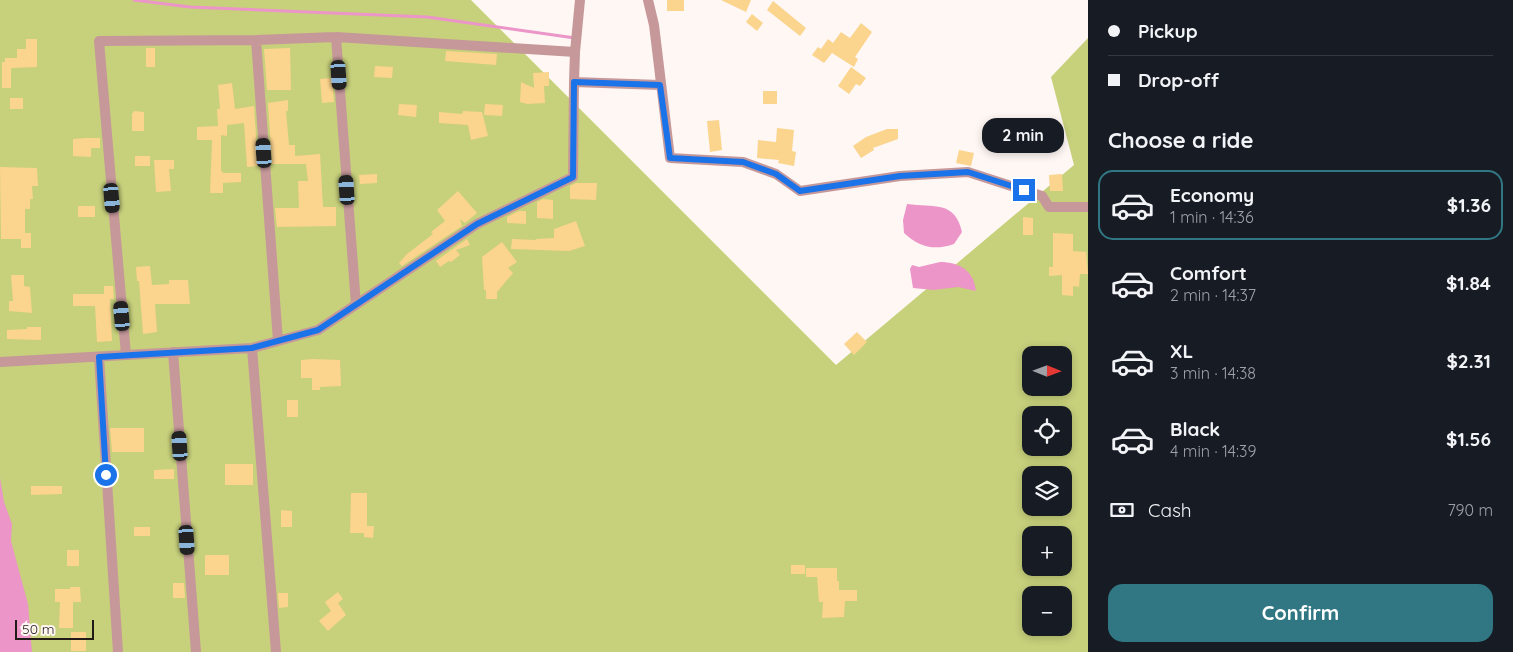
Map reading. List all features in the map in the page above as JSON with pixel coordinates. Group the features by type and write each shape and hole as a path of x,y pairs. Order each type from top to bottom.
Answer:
{"street":[{"path":"0,362 252,348 318,330 477,224 573,177 575,52 580,0"},
{"path":"648,0 654,25 670,158 743,162 776,174 800,191 900,176 968,172 1042,196 1049,207 1088,207"},
{"path":"126,355 99,41 256,40 336,37 575,52"},
{"path":"336,37 356,306"},
{"path":"256,40 278,341"},
{"path":"574,82 660,85"},
{"path":"252,348 276,652"},
{"path":"173,352 196,652"},
{"path":"99,357 118,652"}],"green space":[{"path":"0,0 471,0 836,365 1074,165 1051,77 1088,38 1088,652 0,652"}],"shaded area":[{"path":"907,204 934,206 949,210 959,222 962,232 954,244 940,247 927,246 915,242 904,233 903,220"},
{"path":"947,262 965,269 975,284 976,291 958,287 934,290 913,288 910,269 912,265 919,267"},
{"path":"0,478 4,502 12,524 11,541 28,604 32,652 0,652"}],"building":[{"path":"667,0 684,0 684,11 667,11"},
{"path":"721,0 751,0 746,12"},
{"path":"773,1 806,28 800,36 767,10"},
{"path":"752,14 763,23 757,31 746,22"},
{"path":"861,23 872,32 855,57 858,59 854,67 832,53 824,63 812,55 818,47 821,49 828,39 833,43 841,32 850,38"},
{"path":"26,39 37,39 37,67 11,68 11,88 2,88 2,62 5,62 5,58 17,58 17,49 26,49"},
{"path":"146,48 155,48 155,67 146,67"},
{"path":"290,48 291,90 267,90 264,49"},
{"path":"446,51 497,54 496,65 445,61"},
{"path":"375,66 393,67 392,78 374,77"},
{"path":"851,67 866,78 860,86 856,84 849,94 838,86"},
{"path":"549,72 549,86 544,86 545,103 527,104 520,102 521,82 534,88 533,73"},
{"path":"332,78 334,102 322,103 320,79"},
{"path":"232,83 235,109 254,106 258,166 247,167 244,123 227,125 227,136 221,135 221,170 223,173 241,173 241,182 223,183 223,193 210,193 212,140 197,140 197,127 218,126 217,109 220,109 218,85"},
{"path":"763,91 777,91 777,104 763,104"},
{"path":"10,98 23,98 23,109 10,109"},
{"path":"288,100 288,111 286,111 289,145 295,145 295,156 320,154 323,207 336,207 336,226 277,227 275,208 299,208 298,181 308,181 306,164 272,164 268,103"},
{"path":"399,104 417,105 416,117 398,115"},
{"path":"485,104 503,105 502,116 484,115"},
{"path":"134,111 144,112 144,131 132,131 132,114"},
{"path":"463,111 482,112 488,136 471,140 468,125 439,123 439,112 462,114"},
{"path":"719,120 722,150 710,152 707,121"},
{"path":"777,128 794,130 792,151 796,152 794,166 778,163 779,160 757,158 758,140 776,142"},
{"path":"887,129 898,129 898,139 873,148 874,150 861,158 853,146 866,137"},
{"path":"100,138 100,148 91,148 91,157 73,156 73,139"},
{"path":"959,150 974,153 971,166 956,163"},
{"path":"135,156 150,156 150,166 135,166"},
{"path":"154,160 174,160 174,169 169,169 171,191 156,192"},
{"path":"0,167 37,168 38,186 32,186 33,199 30,199 30,209 25,209 25,233 31,233 31,248 21,248 21,239 1,239"},
{"path":"377,174 377,183 360,184 359,175"},
{"path":"1062,174 1063,191 1050,191 1049,175"},
{"path":"576,183 597,183 596,200 570,199 570,186"},
{"path":"458,191 477,213 465,223 460,219 462,226 402,266 399,263 407,254 433,234 431,232 445,221 437,210"},
{"path":"543,199 553,200 553,219 537,218 537,202"},
{"path":"78,206 95,206 95,217 78,217"},
{"path":"519,211 526,211 526,224 507,223 507,217"},
{"path":"1023,217 1033,218 1033,235 1023,235"},
{"path":"576,221 585,246 569,251 511,249 512,239 536,240 554,238 554,229"},
{"path":"1053,233 1073,234 1073,251 1086,252 1088,274 1080,274 1079,287 1073,286 1073,296 1062,295 1062,275 1049,276 1049,267 1053,267"},
{"path":"467,239 470,245 456,250 460,255 451,262 449,261 440,267 436,261 423,270"},
{"path":"502,242 517,262 508,268 513,273 497,292 497,299 486,299 482,257"},
{"path":"150,266 152,285 169,284 169,280 188,280 190,304 155,304 157,332 143,334 139,281 137,281 136,267"},
{"path":"11,275 24,275 24,286 30,287 32,313 9,311 9,301 13,301"},
{"path":"104,286 113,286 114,299 110,299 112,341 97,342 95,306 73,306 73,294 104,294"},
{"path":"27,327 41,327 41,340 7,339 7,330 27,329"},
{"path":"857,332 867,342 854,355 844,344"},
{"path":"301,360 340,360 341,386 320,387 320,390 312,390 312,378 301,378"},
{"path":"287,400 298,400 298,417 287,417"},
{"path":"110,428 144,428 144,452 112,452"},
{"path":"225,464 253,464 253,485 225,485"},
{"path":"174,469 174,479 154,479 154,470"},
{"path":"31,486 62,486 62,494 31,495"},
{"path":"351,493 367,493 367,526 374,526 373,538 364,537 364,533 350,533"},
{"path":"281,510 292,511 292,527 281,527"},
{"path":"134,527 150,527 150,536 134,536"},
{"path":"67,550 79,550 79,566 67,566"},
{"path":"205,555 229,555 229,575 205,575"},
{"path":"791,565 805,565 805,574 791,574"},
{"path":"806,568 837,568 839,590 857,590 857,601 845,601 844,617 822,618 823,602 819,602 817,577 806,577"},
{"path":"173,583 184,583 185,598 173,598"},
{"path":"70,587 80,587 81,602 73,602 73,628 59,628 60,602 55,602 55,589 70,589"},
{"path":"338,592 343,599 338,603 346,615 328,631 319,621 331,611 325,602"},
{"path":"278,593 288,593 288,607 279,608"},
{"path":"71,632 86,632 86,651 71,651"}],"waterway":[{"path":"134,0 190,7 427,17 575,38"}],"route":[{"path":"106,475 99,357 252,348 318,330 477,224 573,177 574,82 660,85 666,142 670,158 743,162 776,174 800,191 900,176 968,172 1024,190"}]}
